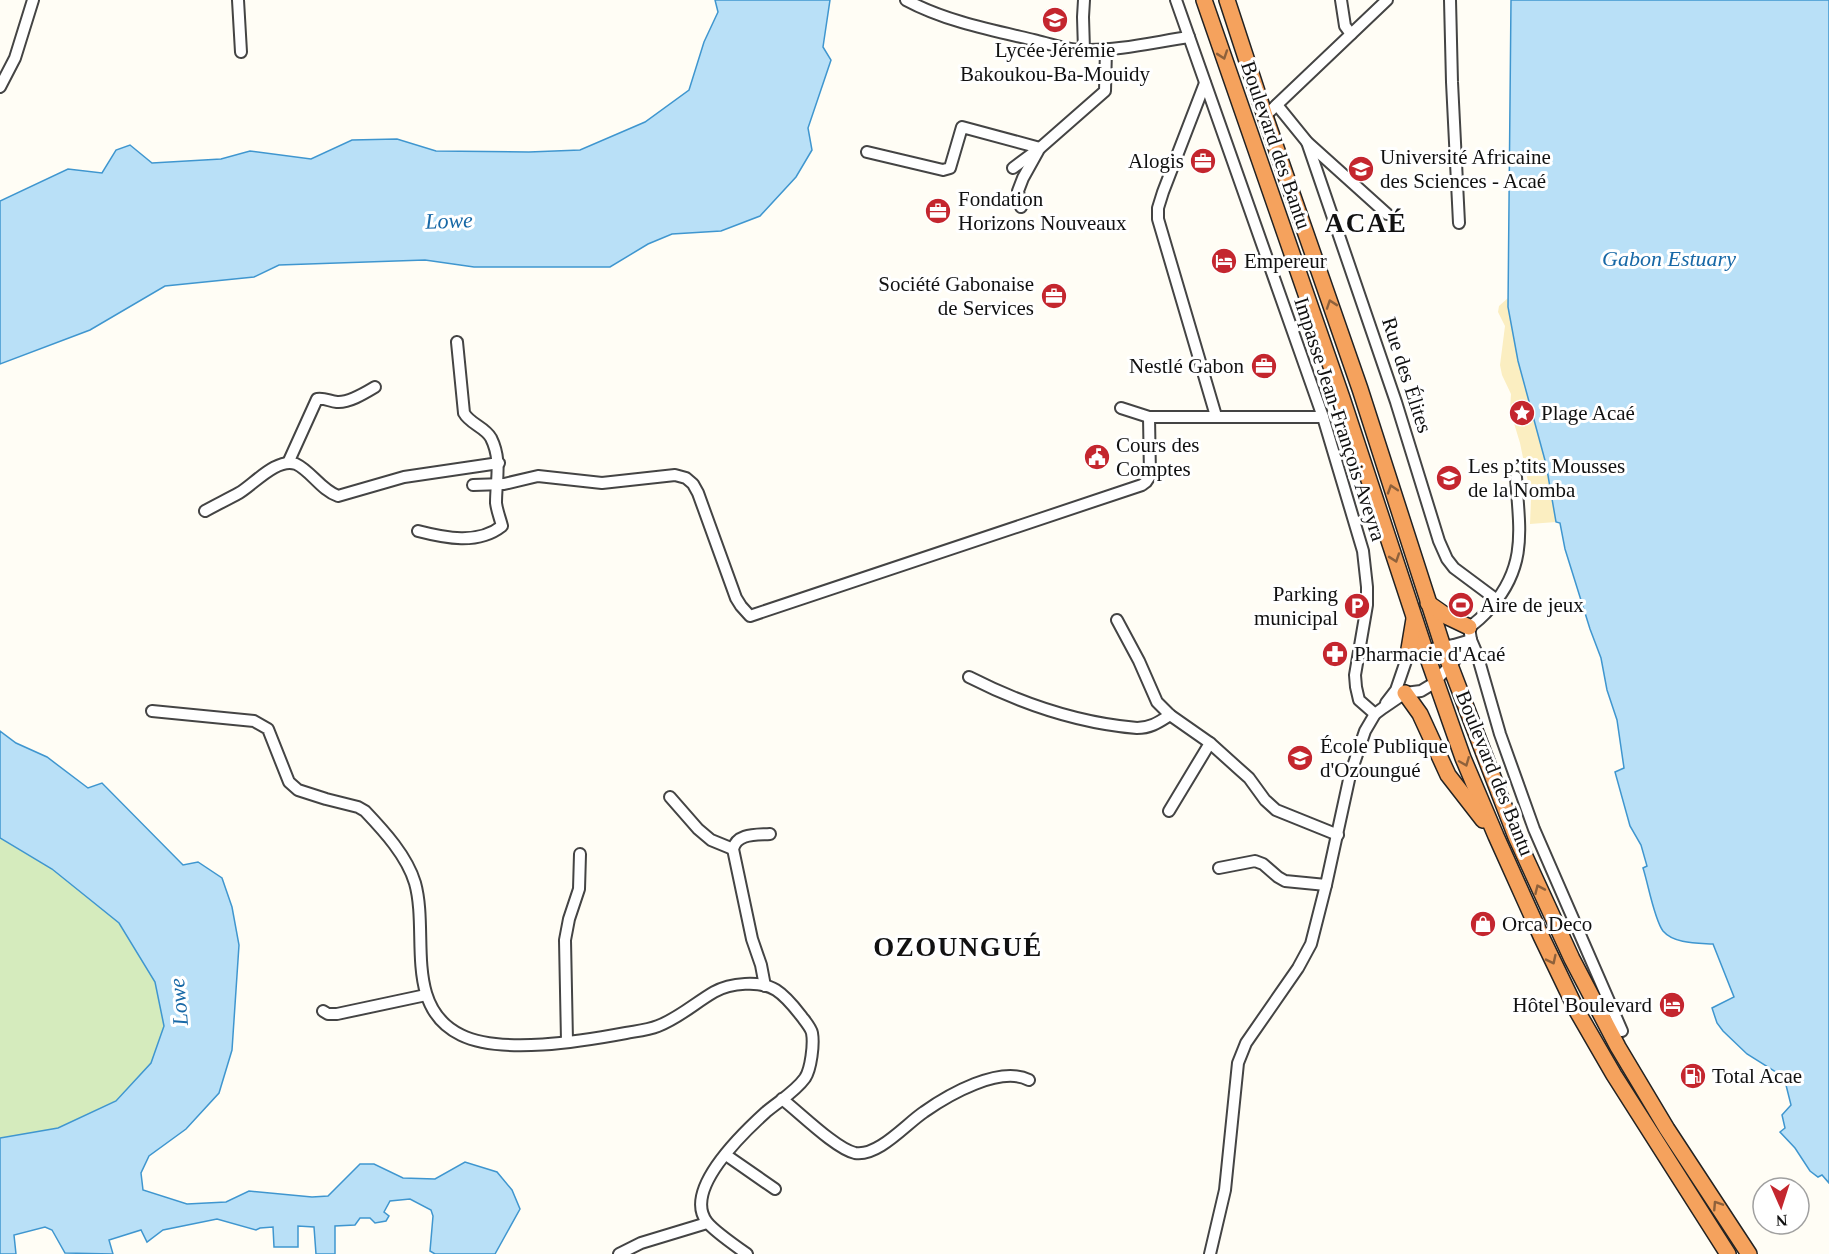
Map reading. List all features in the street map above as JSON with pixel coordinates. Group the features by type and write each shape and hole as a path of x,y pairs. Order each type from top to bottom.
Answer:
{"highway":[{"name":"Boulevard des Bantu","path":"1204,0 1463,758 1541,936 1577,1011 1614,1075 1728,1254"},
{"name":"Boulevard des Bantu","path":"1227,0 1360,389 1443,647 1516,837 1572,959 1618,1047 1667,1129 1749,1254"},
{"path":"1428,603 1470,634"},
{"path":"1408,655 1414,613"},
{"path":"1405,693 1420,714 1448,775 1496,836"}],"street":[{"path":"0,87 15,58 33,0"},
{"path":"232,0 238,22"},
{"path":"238,0 240,52"},
{"path":"906,0 929,13 1070,49 1106,49 1189,37"},
{"path":"1083,50 1084,0"},
{"name":"Impasse Jean-François Aveyra","path":"1176,0 1323,417 1363,551 1367,605 1355,675 1356,687 1359,700 1379,711"},
{"path":"1341,0 1345,26 1351,34"},
{"path":"1265,116 1387,0"},
{"path":"1450,0 1459,223"},
{"path":"1013,168 1040,148 1105,91 1106,49"},
{"path":"1205,83 1162,192 1158,219 1216,416"},
{"path":"1277,105 1307,142 1387,214"},
{"path":"867,152 944,170 950,168 962,127 1040,148"},
{"name":"Rue des Élites","path":"1307,142 1396,402 1438,541 1454,568 1497,600"},
{"path":"1021,207 1018,191 1040,148"},
{"path":"418,531 441,537 480,538 502,526 496,504 499,463 496,450 487,432 466,418 464,413 457,342"},
{"path":"288,463 317,399 327,398 339,402 356,397 375,387"},
{"path":"1121,408 1149,417 1323,417"},
{"path":"473,485 497,484 538,476 602,483 675,475 686,478 698,493 736,598 750,616 1142,485 1150,476 1149,417"},
{"path":"205,511 240,492 270,469 288,463 299,465 320,485 338,496 404,477 499,463"},
{"path":"1379,711 1405,693 1421,691 1436,680 1450,666 1479,621 1507,586 1519,555 1516,477"},
{"path":"1117,620 1157,702 1170,715 1210,743 1249,778 1265,800 1276,810 1338,835"},
{"path":"1210,1254 1227,1180 1238,1063 1246,1043 1306,956 1311,944 1354,759 1365,731 1396,690 1408,655 1414,651 1443,647 1470,634"},
{"path":"1470,634 1500,735 1534,829 1622,1031"},
{"path":"969,677 1007,696 1076,719 1147,728 1170,715"},
{"path":"152,711 254,721 268,729 289,782 298,790 365,811 398,851 415,882 419,899 426,995 434,1012 460,1035 479,1042 532,1046 609,1036 656,1027 673,1020 714,992 730,986 746,984 776,990 786,999 812,1033 812,1056 809,1070 800,1083 726,1155 712,1172 701,1199 702,1211 707,1223 747,1254"},
{"path":"1169,811 1210,743"},
{"path":"670,797 698,829 711,840 733,849"},
{"path":"765,986 752,939 733,849 735,842 741,837 770,834"},
{"path":"567,1041 566,940 569,919 579,889 580,854"},
{"path":"1219,868 1255,861 1285,880 1326,885"},
{"path":"323,1011 328,1014 337,1014 426,995"},
{"path":"782,1099 838,1147 863,1154 876,1149 925,1111 960,1090 1013,1075 1029,1080"},
{"path":"726,1155 775,1189"},
{"path":"619,1254 641,1243 707,1223"}],"green space":[{"path":"0,838 52,869 119,923 155,982 164,1026 151,1063 116,1101 58,1128 0,1138"}],"sand":[{"name":"Plage Acaé","path":"1508,298 1518,361 1546,464 1556,522 1530,524 1531,499 1528,482 1510,410 1511,394 1500,365 1505,326 1498,312 1499,306"}],"water":[{"name":"Lowe","path":"715,0 830,0 823,47 831,60 808,128 812,150 796,177 760,216 721,231 672,234 648,244 610,267 474,267 425,260 279,265 254,277 165,286 90,330 0,364 0,201 68,169 102,173 116,150 130,145 152,163 221,159 250,151 311,159 352,140 397,139 436,151 580,150 645,122 689,90 704,42 718,12"},
{"name":"Gabon Estuary","path":"1511,0 1829,0 1829,1183 1822,1175 1818,1177 1810,1171 1795,1148 1780,1132 1785,1128 1782,1115 1791,1105 1784,1077 1747,1054 1717,1023 1712,1008 1734,997 1713,944 1686,942 1673,938 1663,931 1654,910 1643,868 1647,866 1641,845 1630,826 1615,772 1624,768 1617,720 1607,690 1601,658 1565,549 1560,523 1556,522 1546,464 1518,361 1508,307"},
{"name":"Lowe","path":"0,731 16,743 47,757 88,788 102,783 183,865 198,862 222,878 232,907 239,945 232,1050 219,1093 186,1129 149,1156 141,1173 143,1190 187,1204 226,1202 249,1191 312,1197 328,1196 360,1164 374,1164 403,1178 435,1179 465,1162 497,1172 512,1190 520,1209 495,1254 435,1254 430,1251 433,1216 431,1210 410,1199 390,1201 384,1212 389,1216 386,1221 375,1223 370,1218 360,1218 355,1225 335,1226 335,1254 316,1254 314,1227 298,1226 298,1247 274,1247 273,1227 256,1230 217,1219 163,1230 147,1242 141,1230 109,1240 113,1254 65,1253 52,1230 45,1227 14,1235 16,1254 0,1254 0,1138 58,1128 116,1101 151,1063 164,1026 155,982 119,923 52,869 0,838"}],"place":[{"name":"Lycée Jérémie Bakoukou-Ba-Mouidy","path":"1055,20"},
{"name":"Alogis","path":"1203,161"},
{"name":"Université Africaine des Sciences - Acaé","path":"1361,169"},
{"name":"Fondation Horizons Nouveaux","path":"938,211"},
{"name":"Empereur","path":"1224,261"},
{"name":"Société Gabonaise de Services","path":"1054,296"},
{"name":"Nestlé Gabon","path":"1264,366"},
{"name":"Plage Acaé","path":"1522,413"},
{"name":"Cours des Comptes","path":"1097,457"},
{"name":"Les p’tits Mousses de la Nomba","path":"1449,478"},
{"name":"Aire de jeux","path":"1461,605"},
{"name":"Parking municipal","path":"1357,606"},
{"name":"Pharmacie d'Acaé","path":"1335,654"},
{"name":"École Publique d'Ozoungué","path":"1300,758"},
{"name":"Orca Deco","path":"1483,924"},
{"name":"Hôtel Boulevard","path":"1672,1005"},
{"name":"Total Acae","path":"1693,1076"}],"district":[{"name":"ACAÉ","path":"1366,223"},
{"name":"OZOUNGUÉ","path":"958,947"}]}
